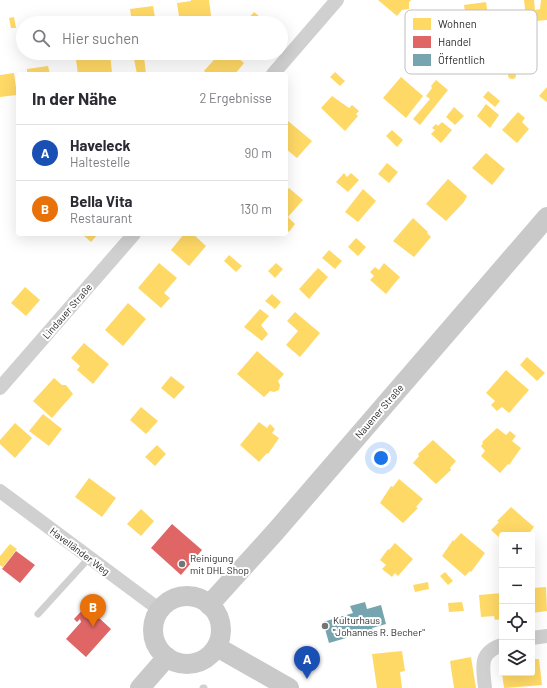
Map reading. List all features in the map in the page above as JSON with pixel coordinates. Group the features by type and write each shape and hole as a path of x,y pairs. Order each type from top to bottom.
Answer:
{"main road":[{"name":"Nauener Straße","path":"209,604 276,531 547,217"},
{"path":"189,596 200,599 209,604 217,613 221,624 221,636 217,647 210,656 200,662 188,664 177,663 166,657 160,650 155,640 153,630 155,620 160,610 173,600 189,596"},
{"path":"217,647 289,688"},
{"path":"140,688 166,657"}],"street":[{"path":"288,57 337,0"},
{"path":"275,72 285,60"},
{"name":"Lindauer Straße","path":"0,388 132,236"},
{"name":"Havelländer Weg","path":"0,492 160,610"},
{"path":"535,638 547,636"},
{"path":"485,688 483,666 485,656 493,648 499,646"}],"lane":[{"path":"38,614 89,558"}],"building: Wohnen":[{"path":"209,0 211,16 179,16 177,3"},
{"path":"378,0 411,0 409,2 409,9 402,10 397,16"},
{"path":"524,0 534,0 535,10 525,10"},
{"path":"541,0 547,0 547,20 537,21 537,10 535,10 540,9"},
{"path":"486,2 487,10 465,10 464,5"},
{"path":"153,6 155,16 131,16 130,9"},
{"path":"254,12 259,16 250,16"},
{"path":"14,17 16,28 11,28 9,18"},
{"path":"76,60 111,60 112,72 78,72"},
{"path":"134,60 144,60 146,72 137,72"},
{"path":"214,60 240,60 244,63 237,72 204,71"},
{"path":"48,66 50,72 27,72 27,69"},
{"path":"335,72 345,81 340,86 330,77"},
{"path":"14,73 16,95 0,97 0,75"},
{"path":"508,74 516,74 514,79 510,79 508,77"},
{"path":"401,77 423,96 406,118 383,98"},
{"path":"436,80 448,90 420,125 413,119 430,99 426,96"},
{"path":"547,87 547,102 539,96"},
{"path":"488,91 500,101 495,107 483,97"},
{"path":"332,96 349,108 352,105 359,111 356,114 358,116 345,131 321,108"},
{"path":"486,104 499,115 490,128 477,116"},
{"path":"454,107 464,116 455,125 446,117"},
{"path":"518,112 525,118 522,122 529,129 517,143 502,130"},
{"path":"288,121 312,141 297,158 288,151"},
{"path":"442,122 452,130 441,143 431,134 435,130 432,128 436,124 438,126"},
{"path":"392,130 403,140 397,147 386,136"},
{"path":"486,153 505,169 492,185 472,168"},
{"path":"387,163 398,172 389,183 378,174"},
{"path":"344,173 347,177 351,173 359,180 348,192 336,182"},
{"path":"448,179 467,196 464,202 446,221 426,204"},
{"path":"289,188 303,200 288,217"},
{"path":"363,189 376,201 358,222 345,212"},
{"path":"288,217 295,224 289,232 288,231"},
{"path":"413,218 428,232 427,233 431,237 414,257 393,241"},
{"path":"84,236 96,236 91,242"},
{"path":"182,236 195,236 206,246 189,266 171,250"},
{"path":"356,238 366,247 358,256 348,247"},
{"path":"329,250 342,261 335,269 322,258"},
{"path":"229,255 242,266 236,272 224,261"},
{"path":"159,263 177,278 164,293 170,298 161,308 138,288"},
{"path":"276,263 283,269 275,278 268,271"},
{"path":"384,263 400,277 386,294 370,280 374,276 370,272 375,267 379,270"},
{"path":"318,268 328,277 309,299 299,289"},
{"path":"25,287 40,300 26,316 11,303"},
{"path":"272,294 281,302 275,309 265,301"},
{"path":"128,303 146,319 123,346 105,330"},
{"path":"260,309 269,316 261,325 268,334 262,341 244,327"},
{"path":"295,312 320,333 300,357 286,345 298,331 287,321"},
{"path":"84,343 109,364 93,384 77,370 80,366 71,358"},
{"path":"257,351 284,374 278,381 280,385 279,390 274,392 270,391 264,397 237,374"},
{"path":"527,357 545,373 537,381 520,365"},
{"path":"506,370 529,390 509,413 502,407 497,411 491,405 495,401 486,393"},
{"path":"171,376 185,387 174,399 161,388"},
{"path":"54,378 62,385 66,385 73,394 52,418 33,401"},
{"path":"141,407 158,421 146,434 130,420"},
{"path":"43,414 62,429 49,446 29,431"},
{"path":"259,422 267,428 270,424 275,429 272,433 279,438 268,454 267,453 259,462 240,445"},
{"path":"15,423 32,438 15,458 0,444 0,440"},
{"path":"497,428 506,435 510,431 516,436 512,441 521,448 509,465 508,464 500,473 481,456 485,451 481,446 483,443 482,442"},
{"path":"433,440 456,461 450,468 451,470 436,484 413,463 419,456 418,454"},
{"path":"157,445 166,454 155,466 145,457"},
{"path":"89,478 116,498 102,517 75,497"},
{"path":"399,479 423,499 416,507 418,508 403,523 380,503 391,486 393,487"},
{"path":"511,507 534,527 530,532 499,532 499,537 491,530 499,522 497,521"},
{"path":"141,509 154,521 141,536 127,524"},
{"path":"461,533 485,553 471,572 470,571 465,576 442,556 453,540 454,541"},
{"path":"395,543 413,559 398,576 395,573 392,577 382,569 386,565 380,560 388,549 389,550"},
{"path":"10,544 17,549 3,567 0,565 0,556"},
{"path":"445,572 453,581 448,585 440,576"},
{"path":"428,582 429,589 415,592 413,585"},
{"path":"546,587 547,611 535,613 535,588"},
{"path":"499,593 499,619 495,620 494,616 481,617 479,595"},
{"path":"462,602 464,611 449,612 448,603"},
{"path":"402,651 405,671 400,672 402,688 377,688 372,654"},
{"path":"471,657 476,688 454,688 450,661"},
{"path":"535,659 539,659 542,685 504,688 502,676 535,676"}],"building: Handel":[{"path":"172,524 202,550 181,575 151,548"},
{"path":"16,551 35,565 20,583 2,569"},
{"path":"86,606 111,629 86,657 66,639 81,622 80,619 77,622 74,619"}],"building: Öffentlich":[{"path":"365,602 367,609 381,605 386,624 372,628 373,630 329,643 323,622 353,613 350,606"}],"place":[{"name":"Reinigung mit DHL Shop","path":"182,564"},
{"name":"Kulturhaus \"Johannes R. Becher\"","path":"325,626"},
{"name":"Bella Vita","path":"93,627"},
{"name":"Haveleck","path":"307,679"}]}
